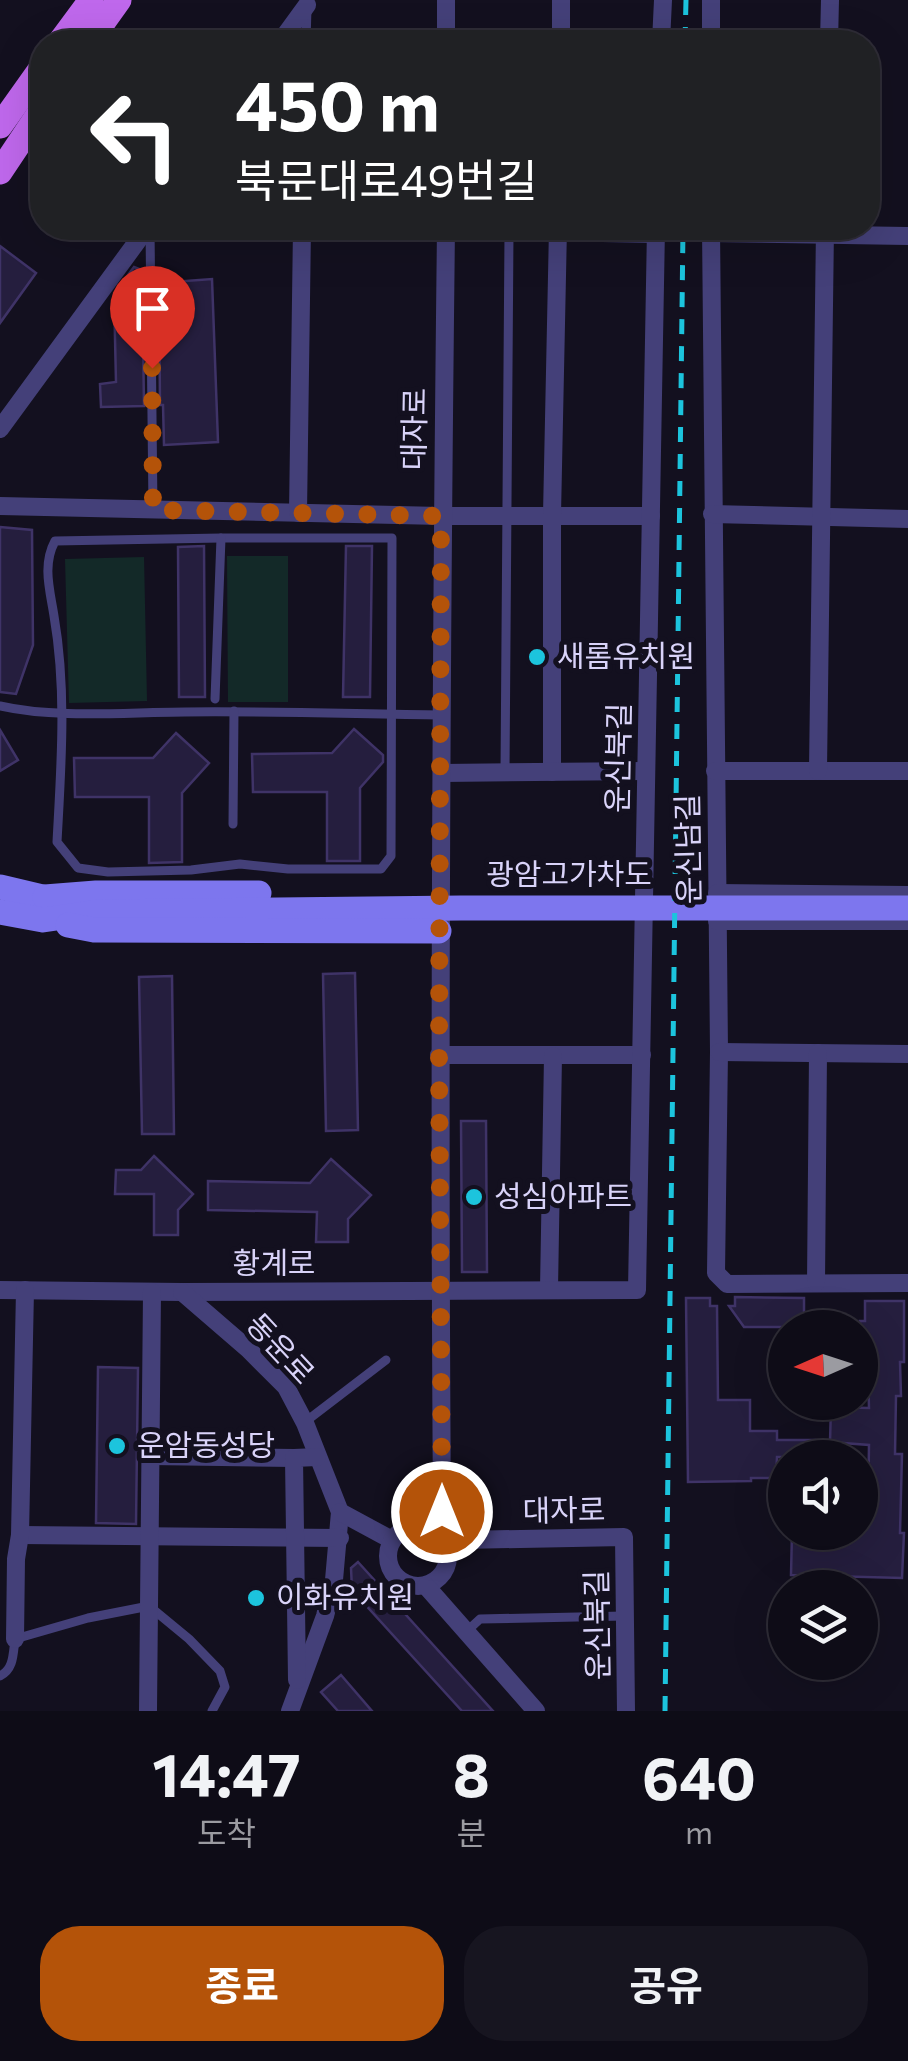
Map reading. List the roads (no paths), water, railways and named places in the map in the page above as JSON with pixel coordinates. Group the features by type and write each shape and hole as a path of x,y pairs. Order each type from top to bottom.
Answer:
{"main road":[{"path":"69,30 90,0"},
{"path":"97,30 118,0"},
{"path":"0,172 22,137 30,109"}],"street":[{"path":"446,0 446,30"},
{"path":"561,30 562,0"},
{"path":"662,30 663,0"},
{"path":"711,0 711,30"},
{"path":"829,30 830,0"},
{"path":"288,30 308,2"},
{"path":"880,234 908,236"},
{"path":"0,429 140,240"},
{"path":"298,513 302,240"},
{"name":"대자로","path":"426,1586 443,1574 448,1564 440,1537 439,1054 446,240"},
{"path":"552,772 558,240"},
{"name":"운신북길","path":"637,1290 656,240"},
{"name":"운신남길","path":"711,240 719,1052 716,1273 727,1284 908,1283"},
{"path":"818,771 824,240"},
{"path":"0,506 441,516 650,516"},
{"path":"712,514 908,519"},
{"path":"442,773 646,771"},
{"path":"715,771 908,771"},
{"path":"0,887 94,930 439,931"},
{"path":"717,892 908,894"},
{"path":"0,912 44,908 96,893 439,894"},
{"name":"광암고가차도","path":"44,908 104,912 908,908"},
{"path":"717,920 908,921"},
{"path":"719,1052 908,1054"},
{"path":"439,1054 642,1056"},
{"path":"816,1282 818,1054"},
{"path":"549,1290 554,1056"},
{"name":"황계로","path":"0,1290 637,1290"},
{"path":"14,1639 25,1290"},
{"path":"148,1711 152,1292"},
{"name":"동운로","path":"182,1292 278,1378 294,1401 334,1490 340,1512 334,1580 294,1702"},
{"path":"151,1456 317,1456"},
{"name":"동운로","path":"294,1458 294,1702"},
{"path":"340,1512 392,1540 388,1564 394,1574 403,1582 426,1586 536,1711"},
{"name":"대자로","path":"392,1540 410,1526 422,1526 440,1537 461,1540 624,1538"},
{"path":"20,1535 340,1538"},
{"name":"운신북길","path":"624,1538 626,1711"}],"lane":[{"path":"307,30 308,2"},
{"path":"149,240 153,510"},
{"path":"506,772 509,240"},
{"path":"215,700 220,538"},
{"path":"392,538 390,856 380,869 288,869 240,864 192,870 108,872 78,868 57,842 63,712 58,638 47,574 48,554 54,541 392,538"},
{"path":"0,706 63,712 441,714"},
{"path":"232,824 234,712"},
{"path":"305,1423 386,1360"},
{"path":"0,1676 12,1663 14,1639 149,1606 220,1671 225,1688 212,1711"},
{"path":"466,1632 480,1618 624,1616"}],"railway":[{"path":"685,30 686,0"},
{"path":"665,1711 683,240"}],"place":[{"name":"새롬유치원","path":"537,657"},
{"name":"성심아파트","path":"474,1197"},
{"name":"운암동성당","path":"117,1446"},
{"name":"이화유치원","path":"256,1598"}]}
